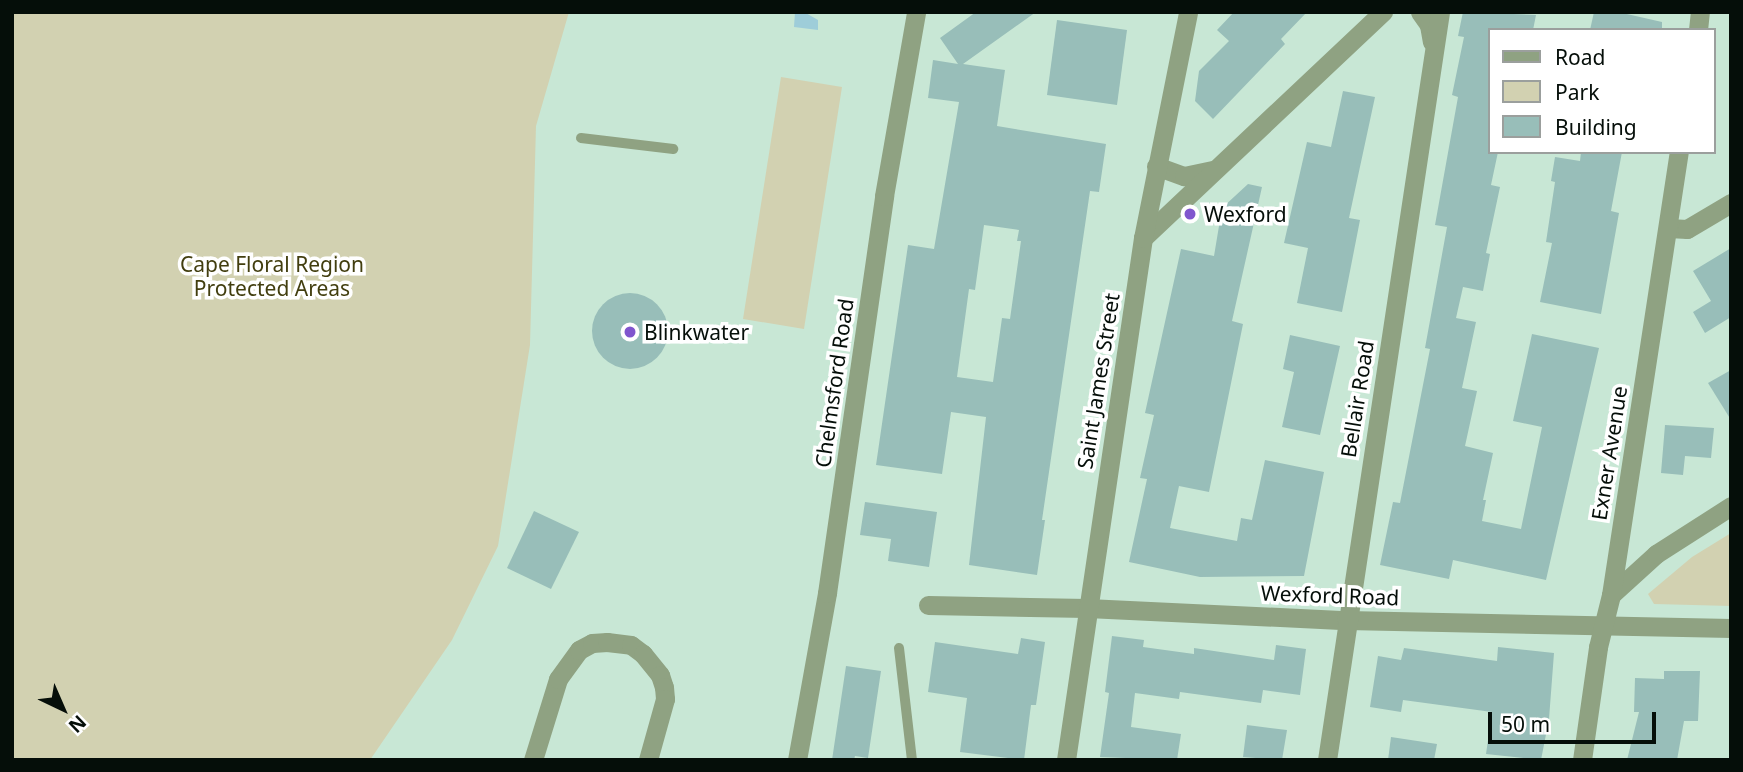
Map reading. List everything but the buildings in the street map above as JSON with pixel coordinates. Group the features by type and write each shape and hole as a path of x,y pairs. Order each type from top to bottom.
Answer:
{"street":[{"name":"Chelmsford Road","path":"797,760 827,593 884,196 916,12"},
{"name":"Saint James Street","path":"1066,760 1143,238 1188,12"},
{"path":"1143,238 1383,12"},
{"name":"Bellair Road","path":"1420,12 1429,25 1433,46"},
{"name":"Bellair Road","path":"1326,760 1440,12"},
{"name":"Exner Avenue","path":"1582,760 1598,647 1611,595 1679,154"},
{"path":"1156,166 1184,176 1216,169"},
{"path":"1668,228 1687,229 1731,203"},
{"path":"1611,595 1656,554 1731,506"},
{"name":"Wexford Road","path":"928,605 1087,608 1346,620 1731,628"},
{"path":"533,760 558,679 579,650 592,643 607,642 631,645 643,654 660,675 665,699 648,760"}],"lane":[{"path":"581,138 673,149"},
{"path":"899,648 912,760"}],"green space":[{"name":"Cape Floral Region Protected Areas","path":"12,12 569,12 536,126 530,345 498,546 452,640 370,760 12,760"},
{"path":"781,77 842,87 804,329 743,319"},
{"path":"1731,533 1731,606 1654,604 1648,594 1692,557"}],"water":[{"path":"795,12 804,12 818,20 818,30 794,27"}],"place":[{"name":"Wexford","path":"1190,214"},
{"name":"Blinkwater","path":"630,332"}]}
